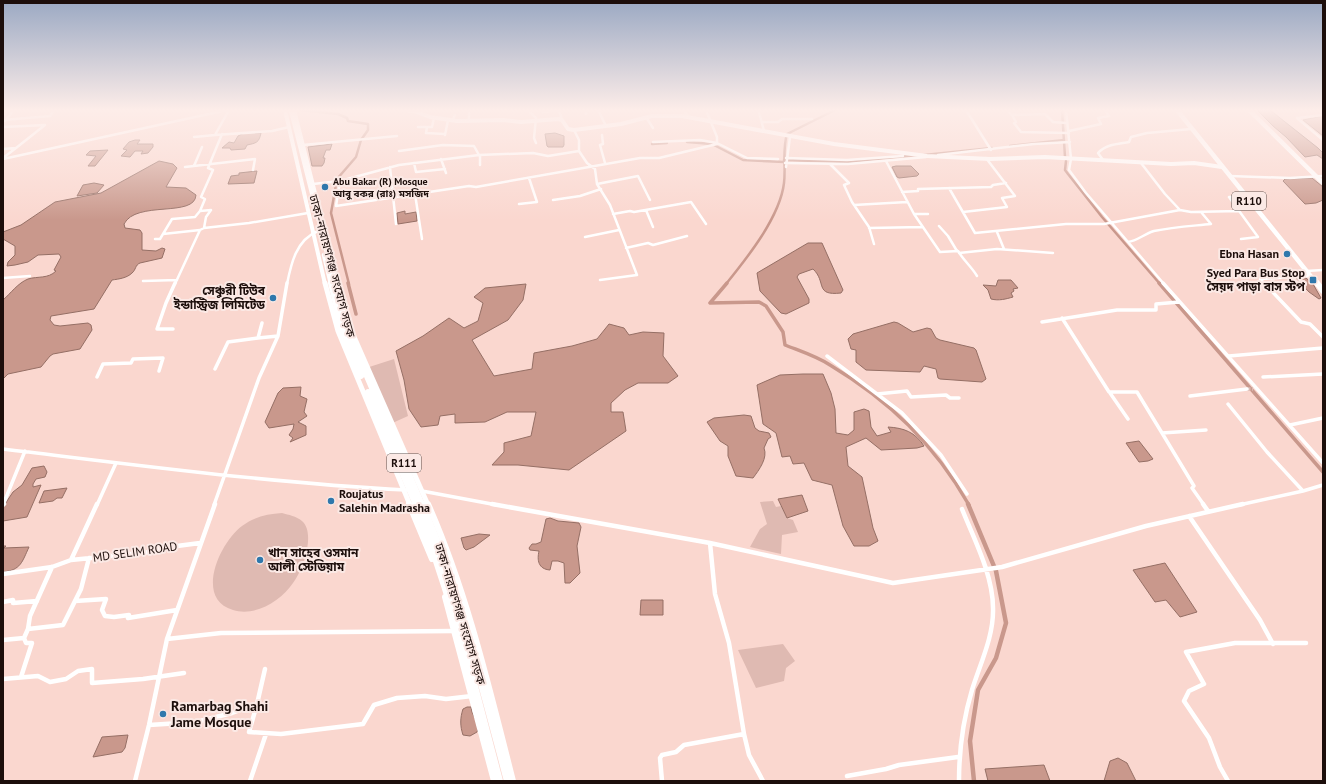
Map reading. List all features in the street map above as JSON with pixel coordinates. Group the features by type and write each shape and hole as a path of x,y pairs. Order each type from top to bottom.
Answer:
{"main road":[{"name":"R110","path":"1206,147 1323,291"},
{"path":"1286,147 1323,183"},
{"name":"ঢাকা-নারায়ণগঞ্জ সংযোগ সড়ক","path":"300,149 315,232 341,325 413,491 435,535 454,587 468,632 508,781"},
{"name":"ঢাকা-নারায়ণগঞ্জ সংযোগ সড়ক","path":"300,149 346,328 413,491 441,571 460,632 474,696 499,781"}],"street":[{"path":"3,158 63,147"},
{"path":"194,166 202,147"},
{"path":"155,239 160,239 171,220 196,216 200,211 205,199 201,197 213,170 208,168 209,164 217,147"},
{"path":"300,149 314,147"},
{"path":"400,151 439,147"},
{"path":"474,147 480,155 480,165"},
{"path":"579,147 579,152 587,163 596,170 597,184 613,214 637,275 600,280"},
{"path":"600,147 605,163"},
{"path":"340,181 336,206 471,186 476,187 605,163 640,158 654,159 710,147"},
{"path":"723,147 747,158 778,159"},
{"path":"786,162 788,147"},
{"path":"849,147 929,156 1102,160 1170,164 1194,163 1222,166"},
{"path":"786,162 830,164 886,161 1007,147"},
{"path":"1069,147 1071,159 1069,170 1110,223 1128,242 1178,302 1229,356 1255,388 1323,462"},
{"path":"1102,160 1098,153 1099,150 1107,147"},
{"path":"3,148 16,148"},
{"path":"3,158 16,148"},
{"path":"300,149 313,184 344,306 413,491 425,540 437,572 474,696 494,781"},
{"path":"135,781 150,725 167,639 259,378 278,336 295,254 315,232 308,213 300,149"},
{"path":"313,184 340,181 390,167 441,159 480,155 533,153 548,156 579,152"},
{"path":"786,162 903,156"},
{"path":"963,212 1007,207 1002,198 1016,196 986,158"},
{"path":"185,166 256,159 253,170"},
{"path":"441,159 446,173"},
{"path":"886,161 907,202 940,252 1004,249 1053,253"},
{"path":"414,163 416,172 445,169"},
{"path":"1141,163 1165,194 1180,210"},
{"path":"830,164 849,183 844,185 854,205 869,228 874,244"},
{"path":"390,167 396,224"},
{"path":"597,184 638,176 650,200"},
{"path":"1230,176 1290,178 1323,176"},
{"path":"519,204 537,202 529,178"},
{"path":"902,192 918,191 918,188 993,187 993,185 1006,183"},
{"path":"949,188 974,233 997,232 1066,224 1104,224 1180,210 1201,212 1239,211"},
{"path":"553,200 580,196 601,189"},
{"path":"415,194 422,239"},
{"path":"1241,239 1258,237 1229,197 1246,196"},
{"path":"613,214 691,202 706,224"},
{"path":"854,205 907,202"},
{"path":"646,210 653,227"},
{"path":"200,211 211,211 206,217 204,228"},
{"path":"1128,242 1135,241 1139,236 1155,231 1211,224 1201,212"},
{"path":"163,234 249,223 308,213"},
{"path":"915,214 928,214"},
{"path":"939,226 948,236 964,262 970,264 977,276"},
{"path":"869,228 923,227"},
{"path":"173,329 157,329 200,230"},
{"path":"586,237 619,230"},
{"path":"997,232 1004,249"},
{"path":"626,248 648,243 653,245 687,236"},
{"path":"1306,271 1323,270"},
{"path":"3,278 30,276"},
{"path":"1310,276 1260,279 1301,322 1310,324 1323,337"},
{"path":"143,282 177,280"},
{"path":"1042,322 1117,310 1156,310 1156,304 1178,302"},
{"path":"1062,318 1128,419"},
{"path":"258,338 262,323"},
{"path":"215,369 228,342 278,336"},
{"path":"1229,356 1323,348"},
{"path":"827,356 902,413 940,452 967,494"},
{"path":"97,377 103,364 131,363 133,360 163,358 159,371"},
{"path":"1263,377 1323,374"},
{"path":"1190,396 1247,389"},
{"path":"877,394 907,391 911,397 946,395 950,398 959,398"},
{"path":"1110,393 1137,392 1194,486 1192,488 1208,511"},
{"path":"1228,404 1267,452 1303,491"},
{"path":"1290,425 1323,418"},
{"path":"1162,433 1206,430"},
{"path":"3,449 224,476 413,491 710,543 893,583 1002,567 1084,543 1208,511 1303,491 1323,485"},
{"path":"3,505 25,451"},
{"path":"71,560 116,462"},
{"path":"413,491 445,543 489,687 513,781"},
{"path":"959,781 958,757 972,691 991,632 994,600 987,570 962,509"},
{"path":"1189,516 1260,620 1273,644"},
{"name":"MD SELIM ROAD","path":"3,574 52,567 71,560 151,552 154,549 200,543"},
{"path":"710,543 715,594 729,643 744,734 749,755 763,781"},
{"path":"28,629 63,625 81,589 89,558"},
{"path":"24,638 28,629 30,616 52,567"},
{"path":"75,601 106,599 102,610 105,616 114,617 129,615 128,618 177,610"},
{"path":"3,602 13,600 14,603 37,601"},
{"path":"167,639 221,633 454,631"},
{"path":"3,640 24,638"},
{"path":"21,677 32,643 26,643 24,638"},
{"path":"1228,781 1220,767 1209,738 1184,701 1189,691 1204,684 1186,652 1205,647 1234,643 1294,645 1306,643"},
{"path":"3,679 38,676 50,682 66,679 72,672 92,669 92,683 96,683 184,673"},
{"path":"265,669 257,704 248,731 249,732 281,734 363,724 374,705 397,698 425,696 446,699 474,696"},
{"path":"150,725 196,722 232,713 257,704"},
{"path":"250,781 266,734"},
{"path":"662,781 660,758 662,755 676,752 687,744 744,734"},
{"path":"847,776 886,769 899,765 958,757"}],"shaded area":[{"path":"125,147 153,147 148,153 141,154 143,151 135,151 130,157 121,156 127,150 123,149"},
{"path":"224,147 246,147 245,149 231,150 230,148 222,148"},
{"path":"308,147 331,147 330,150 326,150 323,158 325,158 324,163 322,166 312,166"},
{"path":"1295,147 1316,147 1323,153 1323,159 1317,155 1305,157"},
{"path":"108,150 95,166 88,166 96,156 86,155 90,151"},
{"path":"159,161 173,164 177,168 166,187 186,188 196,195 193,202 186,206 140,213 130,217 124,224 125,228 140,230 142,233 142,250 156,251 162,248 165,249 162,258 140,263 128,276 112,280 94,309 51,316 50,320 54,325 60,326 88,323 91,325 92,330 80,349 53,354 41,367 8,374 3,379 3,300 24,281 53,274 56,271 54,270 61,257 59,254 38,255 28,262 7,266 8,262 15,255 15,246 3,239 3,232 21,225 55,202 101,193"},
{"path":"911,166 919,174 917,176 899,178 892,167"},
{"path":"257,171 254,183 228,184 231,176 239,175 239,173"},
{"path":"1312,178 1323,187 1323,200 1316,203 1305,204 1283,181 1285,179"},
{"path":"94,183 104,185 97,193 77,196 83,185"},
{"path":"405,211 405,214 416,212 417,221 398,224 397,213"},
{"path":"808,243 822,243 843,290 841,293 833,293 824,290 817,274 813,269 799,274 797,277 809,299 809,303 786,314 781,313 760,291 757,273"},
{"path":"1296,278 1306,278 1313,284 1321,298 1319,299 1309,292"},
{"path":"998,280 1011,280 1018,288 1013,289 1014,291 1011,293 1013,297 1000,300 991,299 988,290 983,285 996,286"},
{"path":"526,284 523,300 508,320 472,340 494,376 532,369 534,353 572,346 597,339 609,324 624,328 629,335 643,332 664,333 663,356 678,376 668,383 638,383 625,390 611,403 611,412 623,412 626,431 569,470 518,465 492,465 504,452 504,443 531,436 536,412 507,412 485,422 455,423 455,414 440,416 438,425 421,427 409,409 404,380 396,351 423,336 449,318 464,328 478,321 483,303 474,297 485,288"},
{"path":"894,322 913,332 927,328 931,329 936,338 940,340 974,348 986,379 982,382 940,379 938,378 936,369 924,366 920,372 866,370 856,362 856,350 851,349 848,339 853,334"},
{"path":"394,359 408,416 388,425 363,369"},
{"path":"823,374 831,393 835,409 836,433 848,435 854,430 854,412 864,409 869,411 871,427 877,436 891,432 888,427 899,428 913,434 924,446 917,448 881,450 866,438 846,447 848,466 862,477 873,528 878,541 869,546 854,546 843,526 832,485 812,480 804,463 793,464 790,456 782,457 776,433 763,424 757,385 780,375"},
{"path":"301,387 300,396 307,399 304,412 307,416 298,422 306,426 306,435 290,442 293,438 289,435 294,424 269,428 265,422 278,393 283,388"},
{"path":"744,415 751,416 755,428 759,431 769,433 771,437 768,439 764,448 764,460 753,478 736,476 728,456 728,446 720,441 707,422 714,418"},
{"path":"1139,441 1153,459 1139,462 1126,443"},
{"path":"44,466 47,472 45,477 36,479 33,484 33,487 41,485 27,517 3,521 3,508 13,492 22,485 32,468"},
{"path":"67,488 62,498 39,503 44,491"},
{"path":"802,495 808,511 787,518 778,499"},
{"path":"773,501 776,507 781,506 787,518 793,520 798,532 782,535 781,554 750,547 760,529 767,524 760,502"},
{"path":"282,513 302,521 308,534 304,561 301,570 293,583 282,596 267,606 258,609 241,612 221,604 215,594 213,583 219,557 226,544 242,526 251,520 261,516"},
{"path":"550,518 558,521 579,523 581,527 577,546 580,573 570,583 565,583 564,563 552,561 550,570 543,568 538,561 539,551 530,550 529,548 532,544 541,542 546,519"},
{"path":"479,534 490,535 474,547 466,550 461,538"},
{"path":"3,546 6,546 4,548 29,547 22,561 17,567 3,572"},
{"path":"1165,563 1197,612 1180,617 1166,600 1155,602 1133,570"},
{"path":"641,600 663,600 663,615 640,615"},
{"path":"783,644 795,661 786,668 784,681 756,688 738,650"},
{"path":"471,707 479,727 477,732 470,736 463,735 461,725 463,709"},
{"path":"128,735 125,748 122,752 93,757 102,737"},
{"path":"1118,758 1127,763 1136,781 1104,781 1110,761"},
{"path":"1044,765 1050,781 988,781 985,769"}],"waterway":[{"path":"349,284 331,213 337,179 356,157 359,147"},
{"path":"717,147 743,160 784,162"},
{"path":"785,147 785,160"},
{"path":"1064,147 1065,157"},
{"path":"924,155 992,148"},
{"path":"785,160 848,162 918,155"},
{"path":"726,284 753,250 776,209 784,183 785,160"},
{"path":"1066,161 1065,170 1068,174 1102,217 1160,284"},
{"path":"348,283 356,314"},
{"path":"727,283 710,303 759,302 766,306 783,332 785,345 830,365 872,393 891,409 909,426 941,462 969,505"},
{"path":"1159,283 1323,472"},
{"path":"968,504 996,571 1006,623 996,658 978,690 970,741 974,781"}],"tunnel":[{"path":"1247,389 1253,389"}],"place":[{"name":"Abu Bakar (R) Mosque আবু বকর (রাঃ) মসজিদ","path":"325,187"},
{"name":"Ebna Hasan","path":"1287,254"},
{"name":"Syed Para Bus Stop সৈয়দ পাড়া বাস স্টপ","path":"1313,280"},
{"name":"সেঞ্চুরী টিউব ইন্ডাস্ট্রিজ লিমিটেড","path":"273,298"},
{"name":"Roujatus Salehin Madrasha","path":"331,501"},
{"name":"খান সাহেব ওসমান আলী স্টেডিয়াম","path":"260,560"},
{"name":"Ramarbag Shahi Jame Mosque","path":"163,714"}]}
